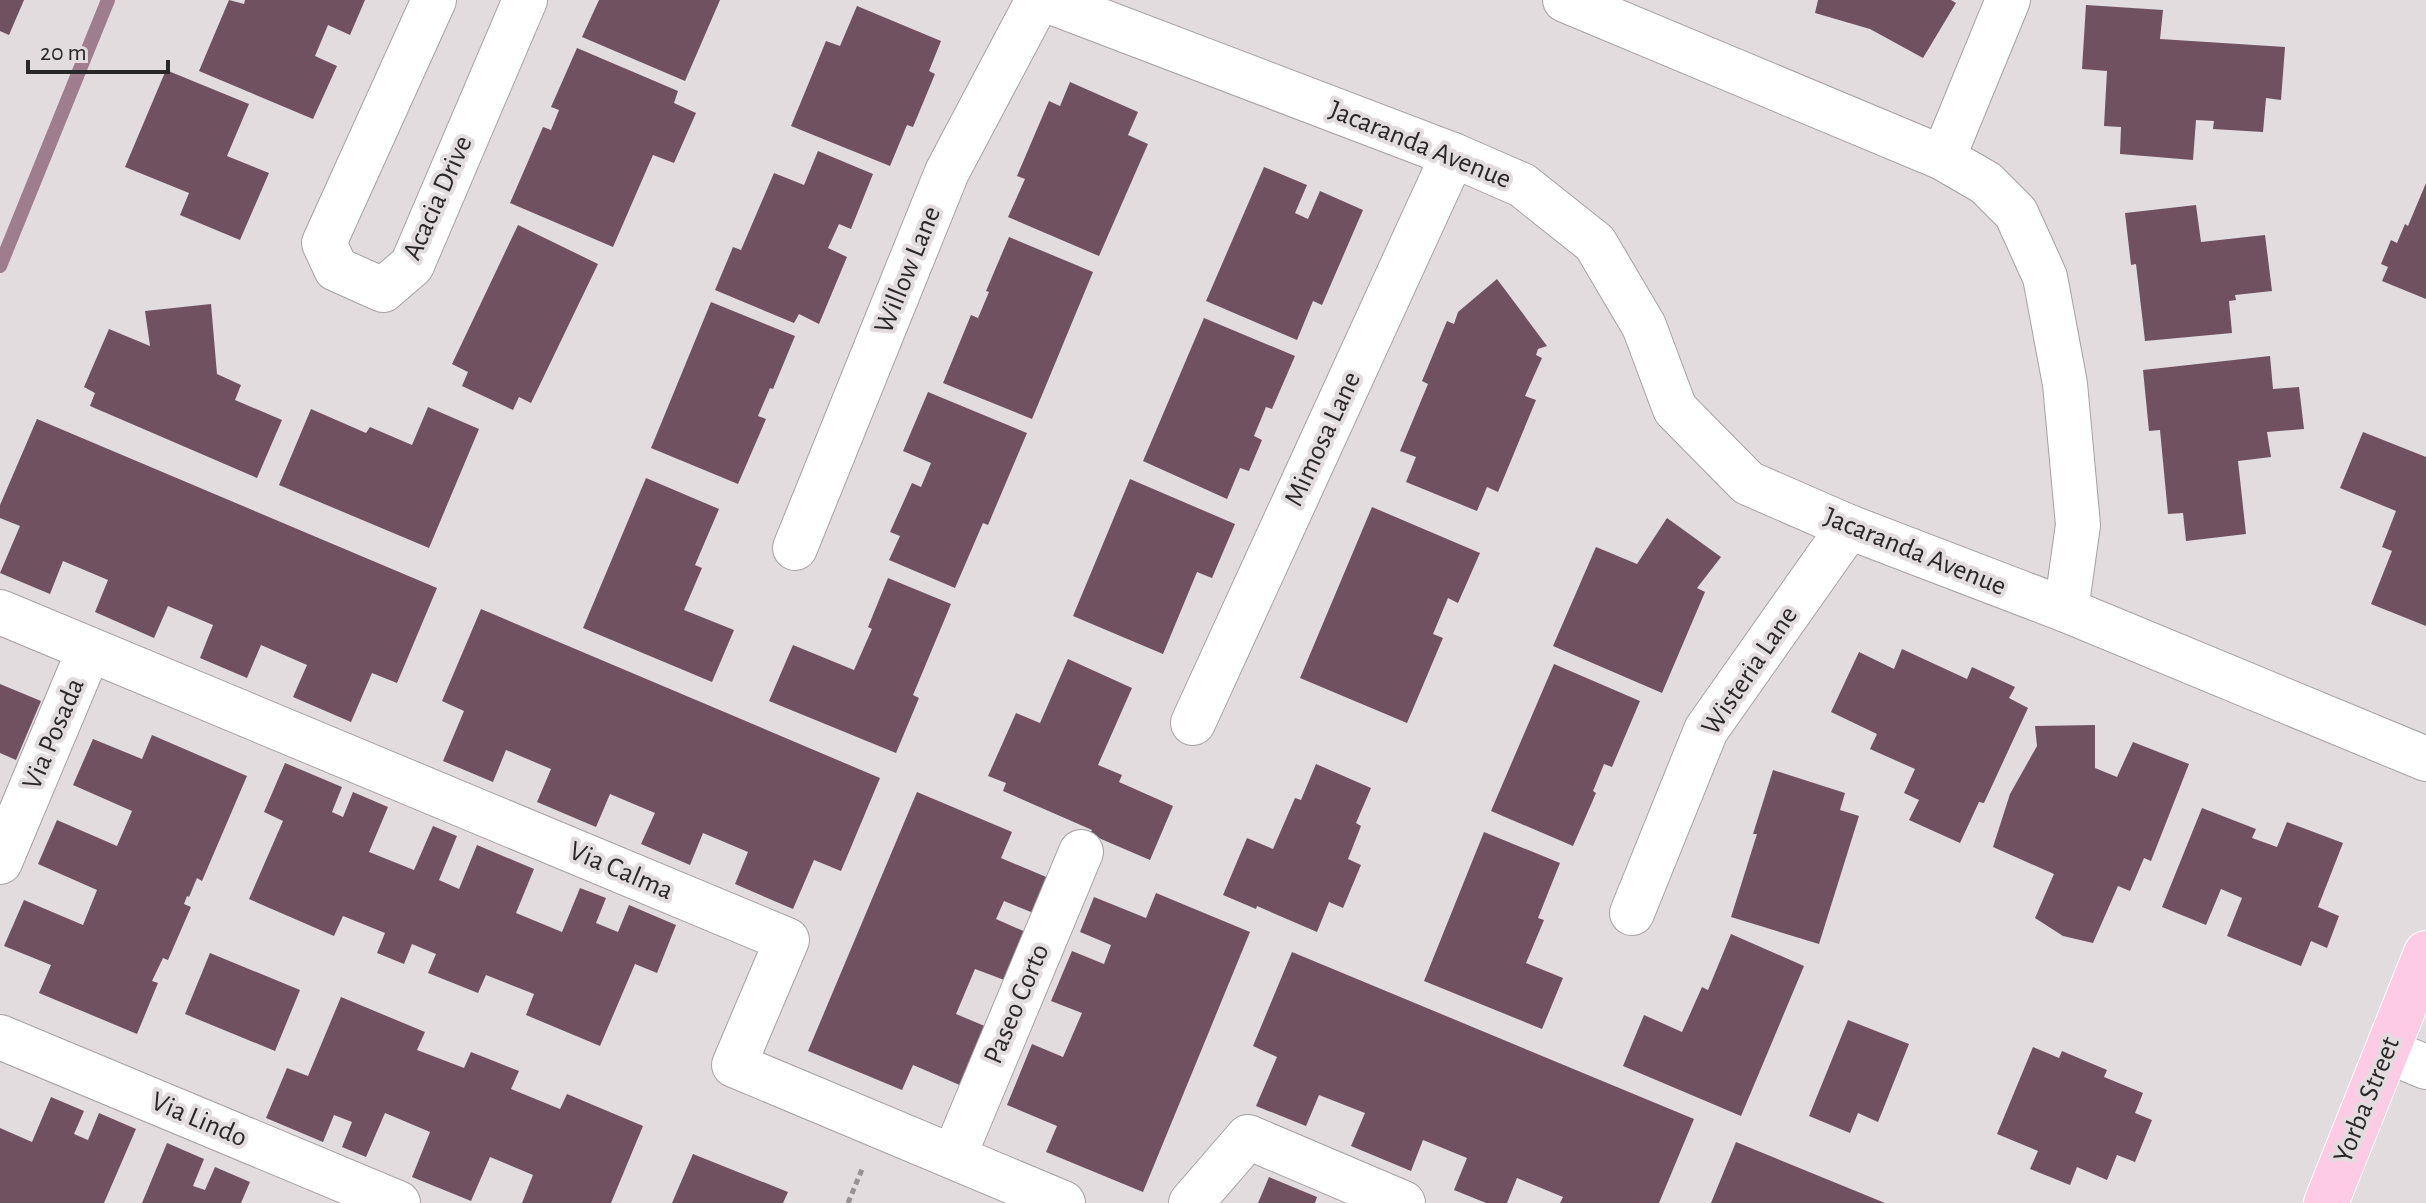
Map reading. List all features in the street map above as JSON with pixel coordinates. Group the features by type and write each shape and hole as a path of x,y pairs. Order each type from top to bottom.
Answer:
{"main road":[{"name":"Yorba Street","path":"2326,1203 2407,1059 2426,953"}],"street":[{"name":"Acacia Drive","path":"434,0 324,243 336,269 383,290 412,265 519,2"},
{"name":"Willow Lane","path":"795,548 947,172 1038,0"},
{"name":"Jacaranda Avenue","path":"1046,0 1453,155 1522,185 1595,243 1644,326 1675,409 1748,483 1849,527 2066,610 2426,759"},
{"path":"1565,0 1943,158 1986,183 2016,213 2045,277 2065,384 2078,525 2066,610"},
{"path":"1943,158 2008,0"},
{"name":"Mimosa Lane","path":"1193,723 1453,155"},
{"name":"Wisteria Lane","path":"1632,913 1706,730 1849,527"},
{"name":"Via Calma","path":"0,612 787,940 734,1065 1063,1203"},
{"name":"Via Posada","path":"0,862 89,650"},
{"name":"Paseo Corto","path":"954,1156 1081,852"},
{"name":"Via Lindo","path":"0,1037 398,1203"},
{"path":"1191,1203 1248,1137 1403,1203"}],"building":[{"path":"0,0 24,0 9,35 0,31"},
{"path":"229,0 244,4 245,0 365,0 350,35 328,25 315,56 337,66 313,119 199,71"},
{"path":"599,0 720,0 685,81 582,37"},
{"path":"1818,0 1951,0 1956,3 1923,58 1870,29 1815,13"},
{"path":"2086,5 2163,10 2160,39 2285,47 2281,100 2266,98 2263,132 2213,129 2214,121 2196,120 2193,160 2120,154 2121,127 2104,126 2107,71 2082,69"},
{"path":"857,6 941,41 929,71 935,74 913,127 907,125 890,166 791,126 826,41 840,46"},
{"path":"577,48 678,91 674,103 696,113 674,163 653,155 613,247 510,203 543,127 551,130 559,110 551,107"},
{"path":"166,70 249,104 227,156 269,173 240,240 180,215 189,193 125,167"},
{"path":"1070,82 1138,112 1128,135 1148,144 1099,256 1008,217 1025,179 1017,176 1049,101 1060,106"},
{"path":"818,151 873,174 851,229 839,224 828,248 847,257 819,324 799,314 794,323 715,290 733,247 741,250 774,173 804,185"},
{"path":"1264,167 1307,185 1295,213 1308,219 1320,191 1363,210 1322,305 1313,301 1297,340 1206,301"},
{"path":"2426,183 2426,299 2382,281 2388,267 2381,264 2391,240 2397,243 2405,224 2408,226"},
{"path":"2196,205 2201,242 2265,235 2272,291 2235,295 2236,300 2229,301 2232,333 2145,341 2136,264 2131,265 2125,213"},
{"path":"518,225 598,264 531,403 519,397 513,410 462,386 468,372 452,364"},
{"path":"1009,237 1093,272 1032,419 943,383 971,315 978,318"},
{"path":"1497,279 1547,346 1538,349 1536,355 1542,358 1525,396 1536,400 1498,492 1487,487 1477,511 1406,482 1416,457 1400,451 1428,384 1422,381 1447,321 1454,324 1458,312"},
{"path":"711,302 795,336 758,416 766,419 738,484 651,448"},
{"path":"211,304 217,374 241,385 235,400 282,420 257,478 90,406 95,393 84,387 109,329 150,346 145,311"},
{"path":"1204,318 1295,356 1272,409 1266,407 1254,436 1262,440 1249,471 1240,468 1227,499 1143,461"},
{"path":"2270,356 2273,389 2299,387 2304,429 2267,432 2271,457 2238,461 2246,534 2186,541 2183,513 2168,514 2160,430 2149,431 2143,370"},
{"path":"928,392 1027,433 988,525 983,523 955,588 889,560 900,536 890,532 912,483 921,487 931,463 903,451"},
{"path":"428,407 479,429 429,548 279,485 311,409 366,433 370,427 412,445"},
{"path":"37,419 437,588 397,683 372,673 351,722 293,697 307,665 261,645 247,678 200,658 213,625 168,606 154,638 95,612 108,580 63,561 50,594 0,573 20,526 0,518 0,505"},
{"path":"2363,432 2426,457 2426,626 2371,604 2392,551 2382,547 2396,511 2340,488"},
{"path":"646,478 719,509 695,565 702,568 684,610 734,630 712,682 583,628"},
{"path":"1130,479 1235,524 1212,578 1197,572 1163,654 1073,616"},
{"path":"1372,507 1480,553 1458,603 1448,598 1433,634 1443,638 1407,723 1300,678"},
{"path":"1667,518 1721,557 1697,588 1705,592 1662,693 1553,646 1596,547 1637,564"},
{"path":"888,578 951,604 913,695 919,698 896,753 769,701 793,645 854,670 872,629 868,627"},
{"path":"481,609 880,778 841,871 814,860 793,909 735,884 748,852 703,833 690,865 641,844 655,813 610,794 596,827 537,802 551,769 506,750 493,782 443,761 464,711 442,701"},
{"path":"1902,649 1967,679 1972,667 2015,687 2009,698 2028,708 1984,803 1979,802 1960,843 1909,820 1919,800 1904,793 1915,769 1870,749 1877,734 1831,712 1859,652 1894,669"},
{"path":"1068,659 1132,688 1098,765 1122,775 1119,782 1173,806 1150,860 1101,839 1092,830 1003,791 1006,783 988,776 1016,713 1040,723"},
{"path":"1554,664 1640,701 1612,767 1604,764 1593,791 1596,793 1573,846 1491,811"},
{"path":"0,684 41,701 16,760 0,753"},
{"path":"2095,725 2095,768 2117,777 2133,742 2189,764 2151,861 2144,858 2130,891 2118,886 2093,943 2063,936 2035,918 2054,874 1993,847 2010,794 2037,746 2035,726"},
{"path":"152,735 247,776 202,881 197,878 187,896 184,904 191,907 168,960 163,958 152,981 158,983 137,1034 39,993 51,965 4,946 24,900 83,925 97,890 38,864 57,820 117,846 132,811 73,785 93,739 142,759"},
{"path":"285,763 342,787 332,812 343,817 353,792 388,807 369,852 414,870 433,826 457,836 439,880 459,889 477,845 534,869 516,913 562,932 580,888 606,898 596,923 618,932 629,905 676,925 657,973 635,964 600,1046 526,1015 534,994 486,975 478,993 428,973 436,954 412,944 404,964 377,953 385,933 343,916 334,936 249,899 283,821 264,812"},
{"path":"1316,764 1371,788 1356,823 1361,826 1348,859 1361,865 1343,908 1329,902 1317,932 1223,895 1247,838 1273,849 1295,798 1301,800"},
{"path":"1773,770 1845,793 1840,810 1859,816 1819,944 1731,917"},
{"path":"917,792 1012,832 1001,858 1051,879 1036,914 1004,901 996,919 1028,933 1007,981 975,969 956,1014 987,1027 962,1086 913,1065 902,1090 808,1051"},
{"path":"2202,808 2256,829 2252,838 2277,847 2287,822 2343,843 2318,907 2339,916 2327,948 2311,941 2301,966 2227,936 2242,898 2221,889 2206,925 2162,907"},
{"path":"1484,832 1560,863 1538,918 1544,920 1526,963 1563,978 1542,1029 1424,981"},
{"path":"1156,893 1250,932 1143,1192 1046,1152 1057,1126 1007,1105 1032,1044 1063,1057 1082,1013 1051,1001 1072,951 1104,964 1111,945 1080,932 1094,897 1146,918"},
{"path":"1731,934 1804,966 1741,1116 1623,1066 1644,1015 1682,1032 1702,987 1708,990"},
{"path":"1292,952 1694,1119 1659,1203 1560,1203 1563,1197 1517,1178 1507,1203 1486,1203 1454,1190 1467,1158 1423,1140 1411,1171 1351,1146 1365,1113 1319,1095 1306,1126 1256,1106 1277,1057 1253,1046"},
{"path":"210,953 300,990 275,1051 185,1014"},
{"path":"341,997 425,1032 417,1050 464,1068 471,1052 519,1071 511,1089 560,1109 567,1094 643,1126 611,1203 522,1203 533,1175 490,1157 471,1201 412,1177 430,1132 385,1113 366,1157 342,1147 352,1122 334,1115 323,1142 266,1118 287,1068 308,1076"},
{"path":"1848,1020 1909,1044 1878,1122 1858,1113 1850,1133 1809,1116"},
{"path":"2033,1047 2059,1058 2062,1051 2107,1070 2104,1077 2143,1093 2135,1113 2152,1120 2135,1162 2117,1155 2107,1180 2077,1167 2070,1185 2030,1169 2038,1151 1997,1134"},
{"path":"51,1097 84,1111 74,1134 88,1140 99,1113 136,1129 104,1203 0,1203 0,1128 32,1142"},
{"path":"1736,1142 1885,1203 1711,1203"},
{"path":"167,1143 204,1159 193,1186 205,1190 215,1167 250,1182 241,1203 142,1203"},
{"path":"693,1154 788,1192 783,1203 672,1203"},
{"path":"1269,1177 1317,1197 1315,1203 1258,1203"}],"waterway":[{"path":"0,266 108,0"}]}
